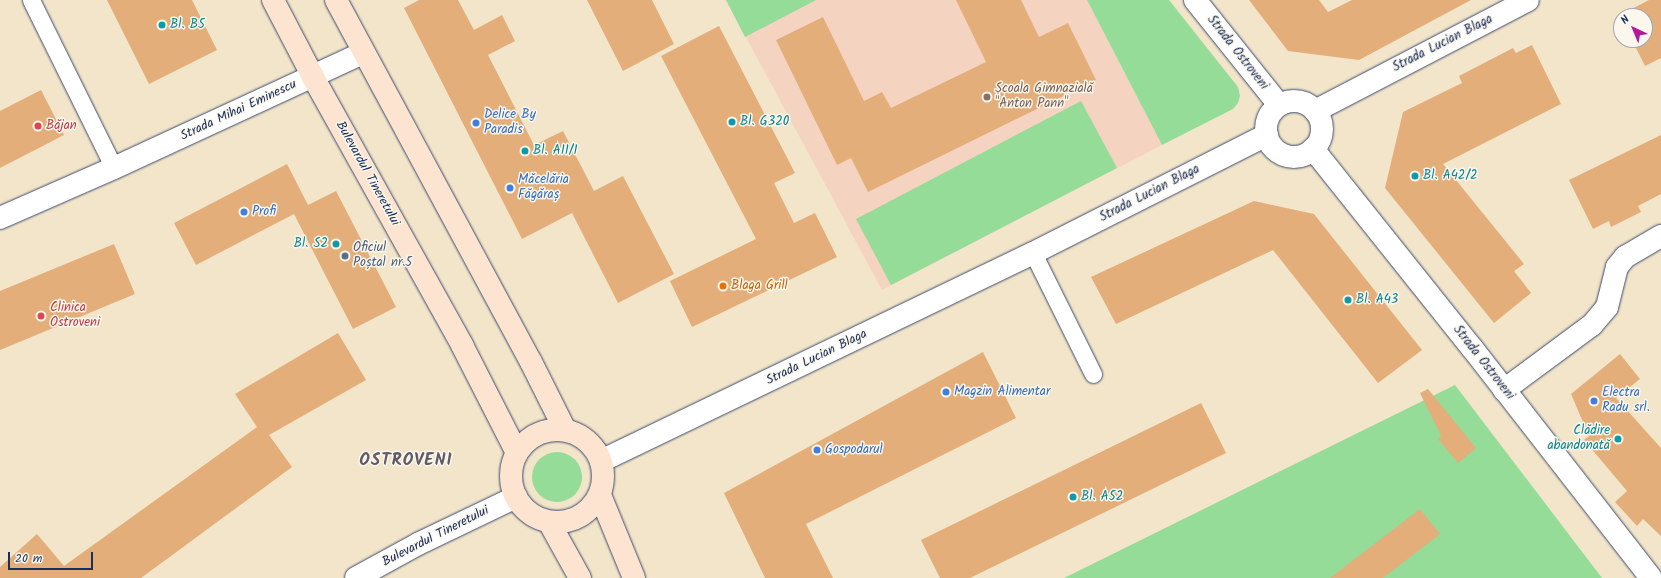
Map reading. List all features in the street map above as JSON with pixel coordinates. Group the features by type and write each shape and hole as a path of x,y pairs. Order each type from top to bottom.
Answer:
{"main road":[{"name":"Bulevardul Tineretului","path":"273,0 313,77 462,345 517,453"},
{"path":"336,0 363,53 531,362 565,430"},
{"path":"550,430 565,430 590,442 601,462 604,483 600,495 587,512 577,519 561,523 549,522 529,514 516,497 512,485 511,472 517,453 535,436 550,430"},
{"path":"600,495 634,578"},
{"path":"549,522 580,578"}],"street":[{"name":"Strada Ostroveni","path":"1195,0 1279,105"},
{"name":"Strada Lucian Blaga","path":"1315,111 1528,0"},
{"name":"Strada Mihai Eminescu","path":"0,218 114,168 363,53"},
{"path":"1291,101 1298,101 1304,103 1315,111 1322,126 1321,135 1313,149 1306,154 1298,157 1282,154 1270,143 1267,135 1267,121 1279,105 1291,101"},
{"name":"Strada Lucian Blaga","path":"601,462 1033,253 1267,135"},
{"name":"Strada Ostroveni","path":"1313,149 1651,578"},
{"path":"1504,390 1592,325 1607,307 1617,267 1625,257 1661,236"},
{"name":"Bulevardul Tineretului","path":"356,578 418,544 516,497"}],"lane":[{"path":"31,0 114,168"},
{"path":"1033,253 1093,374"}],"shaded area":[{"path":"726,0 1087,0 1162,145 882,290"}],"green space":[{"path":"726,0 816,0 745,37"},
{"path":"1087,0 1169,0 1238,87 1240,96 1238,103 1233,109 1162,145"},
{"path":"1081,101 1117,168 891,285 856,219"},
{"path":"1455,385 1602,578 1064,578"},
{"path":"557,452 571,456 578,463 582,477 578,491 571,498 557,502 543,498 536,491 532,477 536,463 543,456"}],"building":[{"name":"Bl. B5","path":"107,0 192,0 217,50 149,84"},
{"name":"Bl. A11/1","path":"419,0 458,0 474,30 502,15 515,41 488,55 534,145 563,131 594,191 623,176 674,274 618,303 572,213 522,239 404,8"},
{"path":"587,0 652,0 674,44 623,71"},
{"name":"Școala Gimnazială \"Anton Pann\"","path":"956,0 1021,0 1039,37 1068,23 1096,80 868,192 851,158 837,165 776,40 823,17 864,101 882,92 891,108 986,62"},
{"path":"1249,0 1319,0 1328,12 1352,0 1471,0 1359,60 1288,51"},
{"path":"1649,0 1661,0 1661,58 1645,66 1636,48 1653,48 1653,8 1634,8"},
{"path":"719,26 795,173 774,183 794,223 815,213 837,257 692,327 670,281 756,239 661,56"},
{"name":"Bl. A42/2","path":"1532,45 1561,104 1443,164 1524,264 1514,271 1531,293 1494,323 1385,188 1403,112 1462,83 1459,76 1513,48 1516,53"},
{"path":"41,90 64,135 0,168 0,111"},
{"path":"1661,135 1661,194 1638,206 1641,212 1611,227 1609,221 1593,229 1569,180"},
{"name":"Bl. S2","path":"287,164 308,205 336,191 396,307 353,329 294,214 196,265 174,223"},
{"name":"Bl. A43","path":"1254,201 1314,214 1422,350 1378,383 1273,250 1116,324 1091,277"},
{"name":"Clinica Ostroveni","path":"114,244 135,294 0,350 0,291"},
{"path":"338,333 366,380 269,435 292,467 141,578 0,578 0,567 37,534 64,566 257,427 235,394"},
{"path":"983,352 1016,418 806,524 833,578 765,578 724,493"},
{"path":"1620,354 1640,379 1616,398 1661,448 1661,536 1643,519 1637,526 1615,502 1627,491 1584,440 1589,436 1571,394"},
{"path":"1428,389 1476,448 1458,463 1438,439 1441,436 1420,393"},
{"name":"Bl. A52","path":"1201,403 1226,453 970,578 940,578 921,540"},
{"path":"1420,509 1440,534 1383,578 1330,578"}],"place":[{"name":"Bl. B5","path":"162,25"},
{"name":"Școala Gimnazială \"Anton Pann\"","path":"987,97"},
{"name":"Bl. G320","path":"732,122"},
{"name":"Delice By Paradis","path":"476,123"},
{"name":"Băjan","path":"38,126"},
{"name":"Bl. A11/1","path":"525,151"},
{"name":"Bl. A42/2","path":"1415,176"},
{"name":"Măcelăria Făgăraș","path":"510,188"},
{"name":"Profi","path":"244,212"},
{"name":"Bl. S2","path":"336,244"},
{"name":"Oficiul Poștal nr.5","path":"345,256"},
{"name":"Blaga Grill","path":"723,286"},
{"name":"Bl. A43","path":"1348,300"},
{"name":"Clinica Ostroveni","path":"41,316"},
{"name":"Magzin Alimentar","path":"946,392"},
{"name":"Electra Radu srl.","path":"1594,401"},
{"name":"Clădire abandonată","path":"1618,439"},
{"name":"Gospodarul","path":"817,450"},
{"name":"Bl. A52","path":"1073,497"}],"district":[{"name":"OSTROVENI","path":"406,461"}]}
